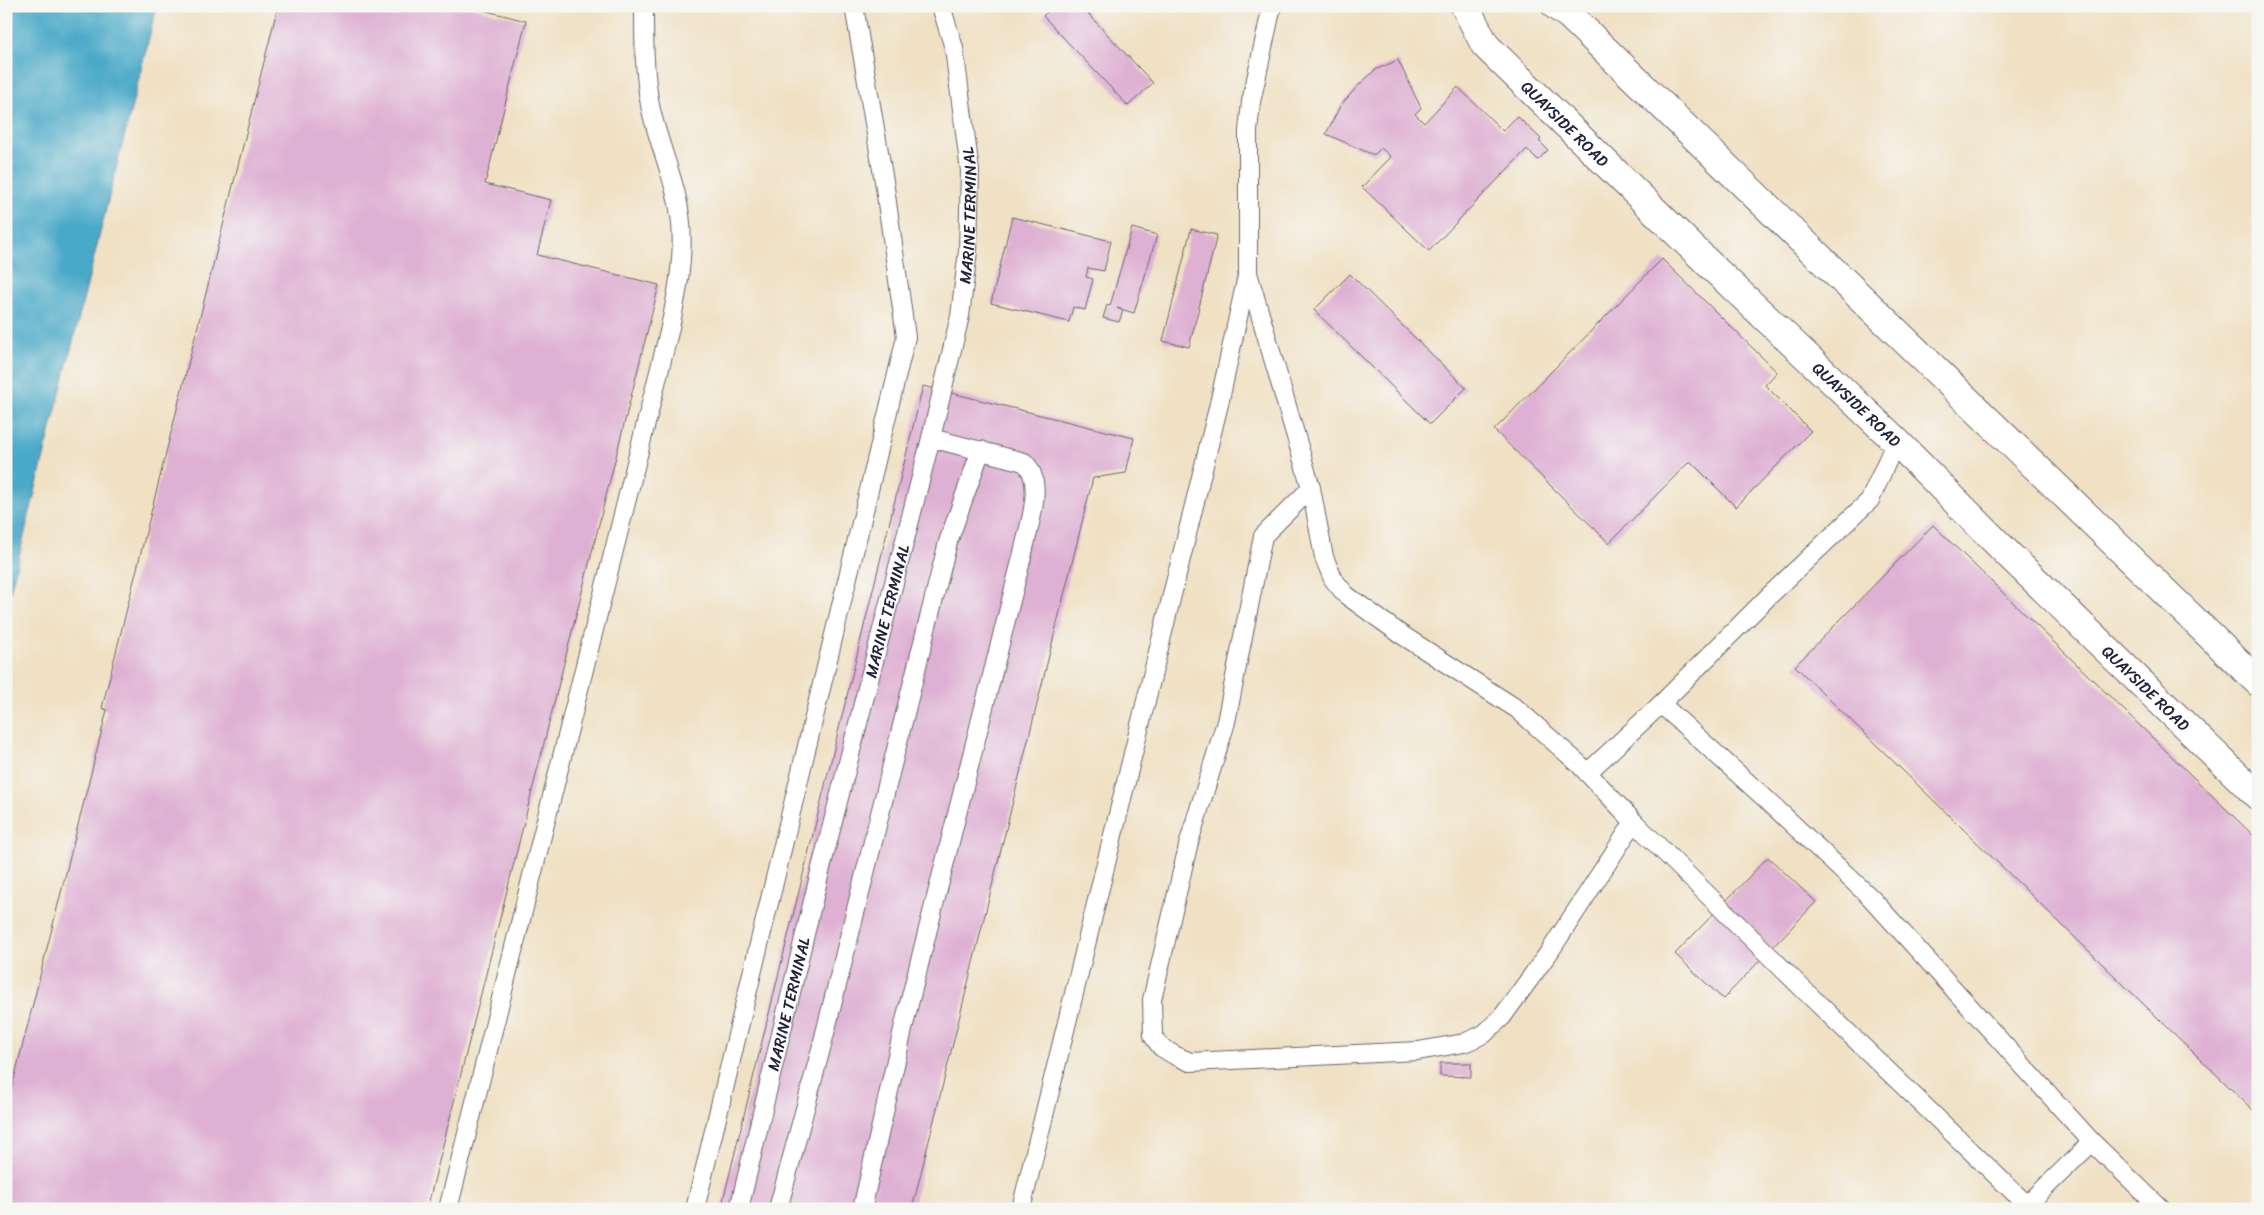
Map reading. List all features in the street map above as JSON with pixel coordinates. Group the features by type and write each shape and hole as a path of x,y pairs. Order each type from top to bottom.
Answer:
{"street":[{"name":"QUAYSIDE ROAD","path":"1465,6 1485,45 1702,257 1896,441 2009,556 2258,796"},
{"path":"1556,6 1569,15 1777,215 2258,682"}],"lane":[{"path":"448,1209 669,332 681,273 681,222 650,105 644,53 644,6"},
{"path":"695,1209 906,338 884,181 854,6"},
{"name":"MARINE TERMINAL","path":"739,1209 818,880 943,389 965,283 970,171 959,75 954,48 941,6"},
{"path":"1021,1209 1219,404 1248,273 1248,131 1251,102 1272,6"},
{"path":"1248,273 1311,488 1324,557 1333,579 1346,595 1399,633 1517,709 1588,773 1634,822 2025,1207 2092,1142"},
{"path":"862,1209 907,1012 1023,553 1035,494 1035,477 1031,468 1024,462 931,438"},
{"path":"1588,773 1870,500 1896,441"},
{"path":"778,1209 821,1049 948,542 981,450"},
{"path":"1311,488 1263,536 1226,722 1189,842 1152,1000 1153,1036 1161,1047 1190,1062 1418,1051 1464,1043 1484,1034 1502,1017 1550,951 1634,822"},
{"path":"1661,704 1871,898 2092,1142 2161,1209"}],"water":[{"path":"6,6 157,6 6,608"}],"building":[{"path":"278,6 467,6 526,21 485,184 551,200 537,255 659,285 427,1209 6,1209 6,1111 107,710 102,708"},
{"path":"1054,6 1081,6 1153,83 1128,106 1043,16"},
{"path":"1398,60 1421,108 1415,114 1424,123 1458,87 1503,131 1517,116 1541,139 1539,141 1548,150 1538,160 1527,149 1429,251 1362,187 1391,157 1381,148 1375,154 1371,154 1326,134 1340,106 1357,87 1375,70"},
{"path":"1012,217 1111,241 1104,271 1088,268 1086,277 1093,279 1085,310 1073,307 1069,322 991,303"},
{"path":"1132,228 1157,235 1134,313 1117,308 1123,311 1119,322 1103,318 1107,305 1110,306"},
{"path":"1191,229 1217,235 1189,347 1163,341"},
{"path":"1662,259 1777,372 1765,385 1811,431 1736,507 1690,461 1609,543 1494,430"},
{"path":"1350,274 1466,388 1430,424 1314,310"},
{"path":"923,386 1134,438 1126,473 1093,478 912,1209 721,1209"},
{"path":"1933,525 2258,840 2258,1115 1795,666"},
{"path":"1768,857 1816,902 1723,999 1675,954"},
{"path":"1440,1063 1471,1063 1471,1077 1440,1076"}]}
